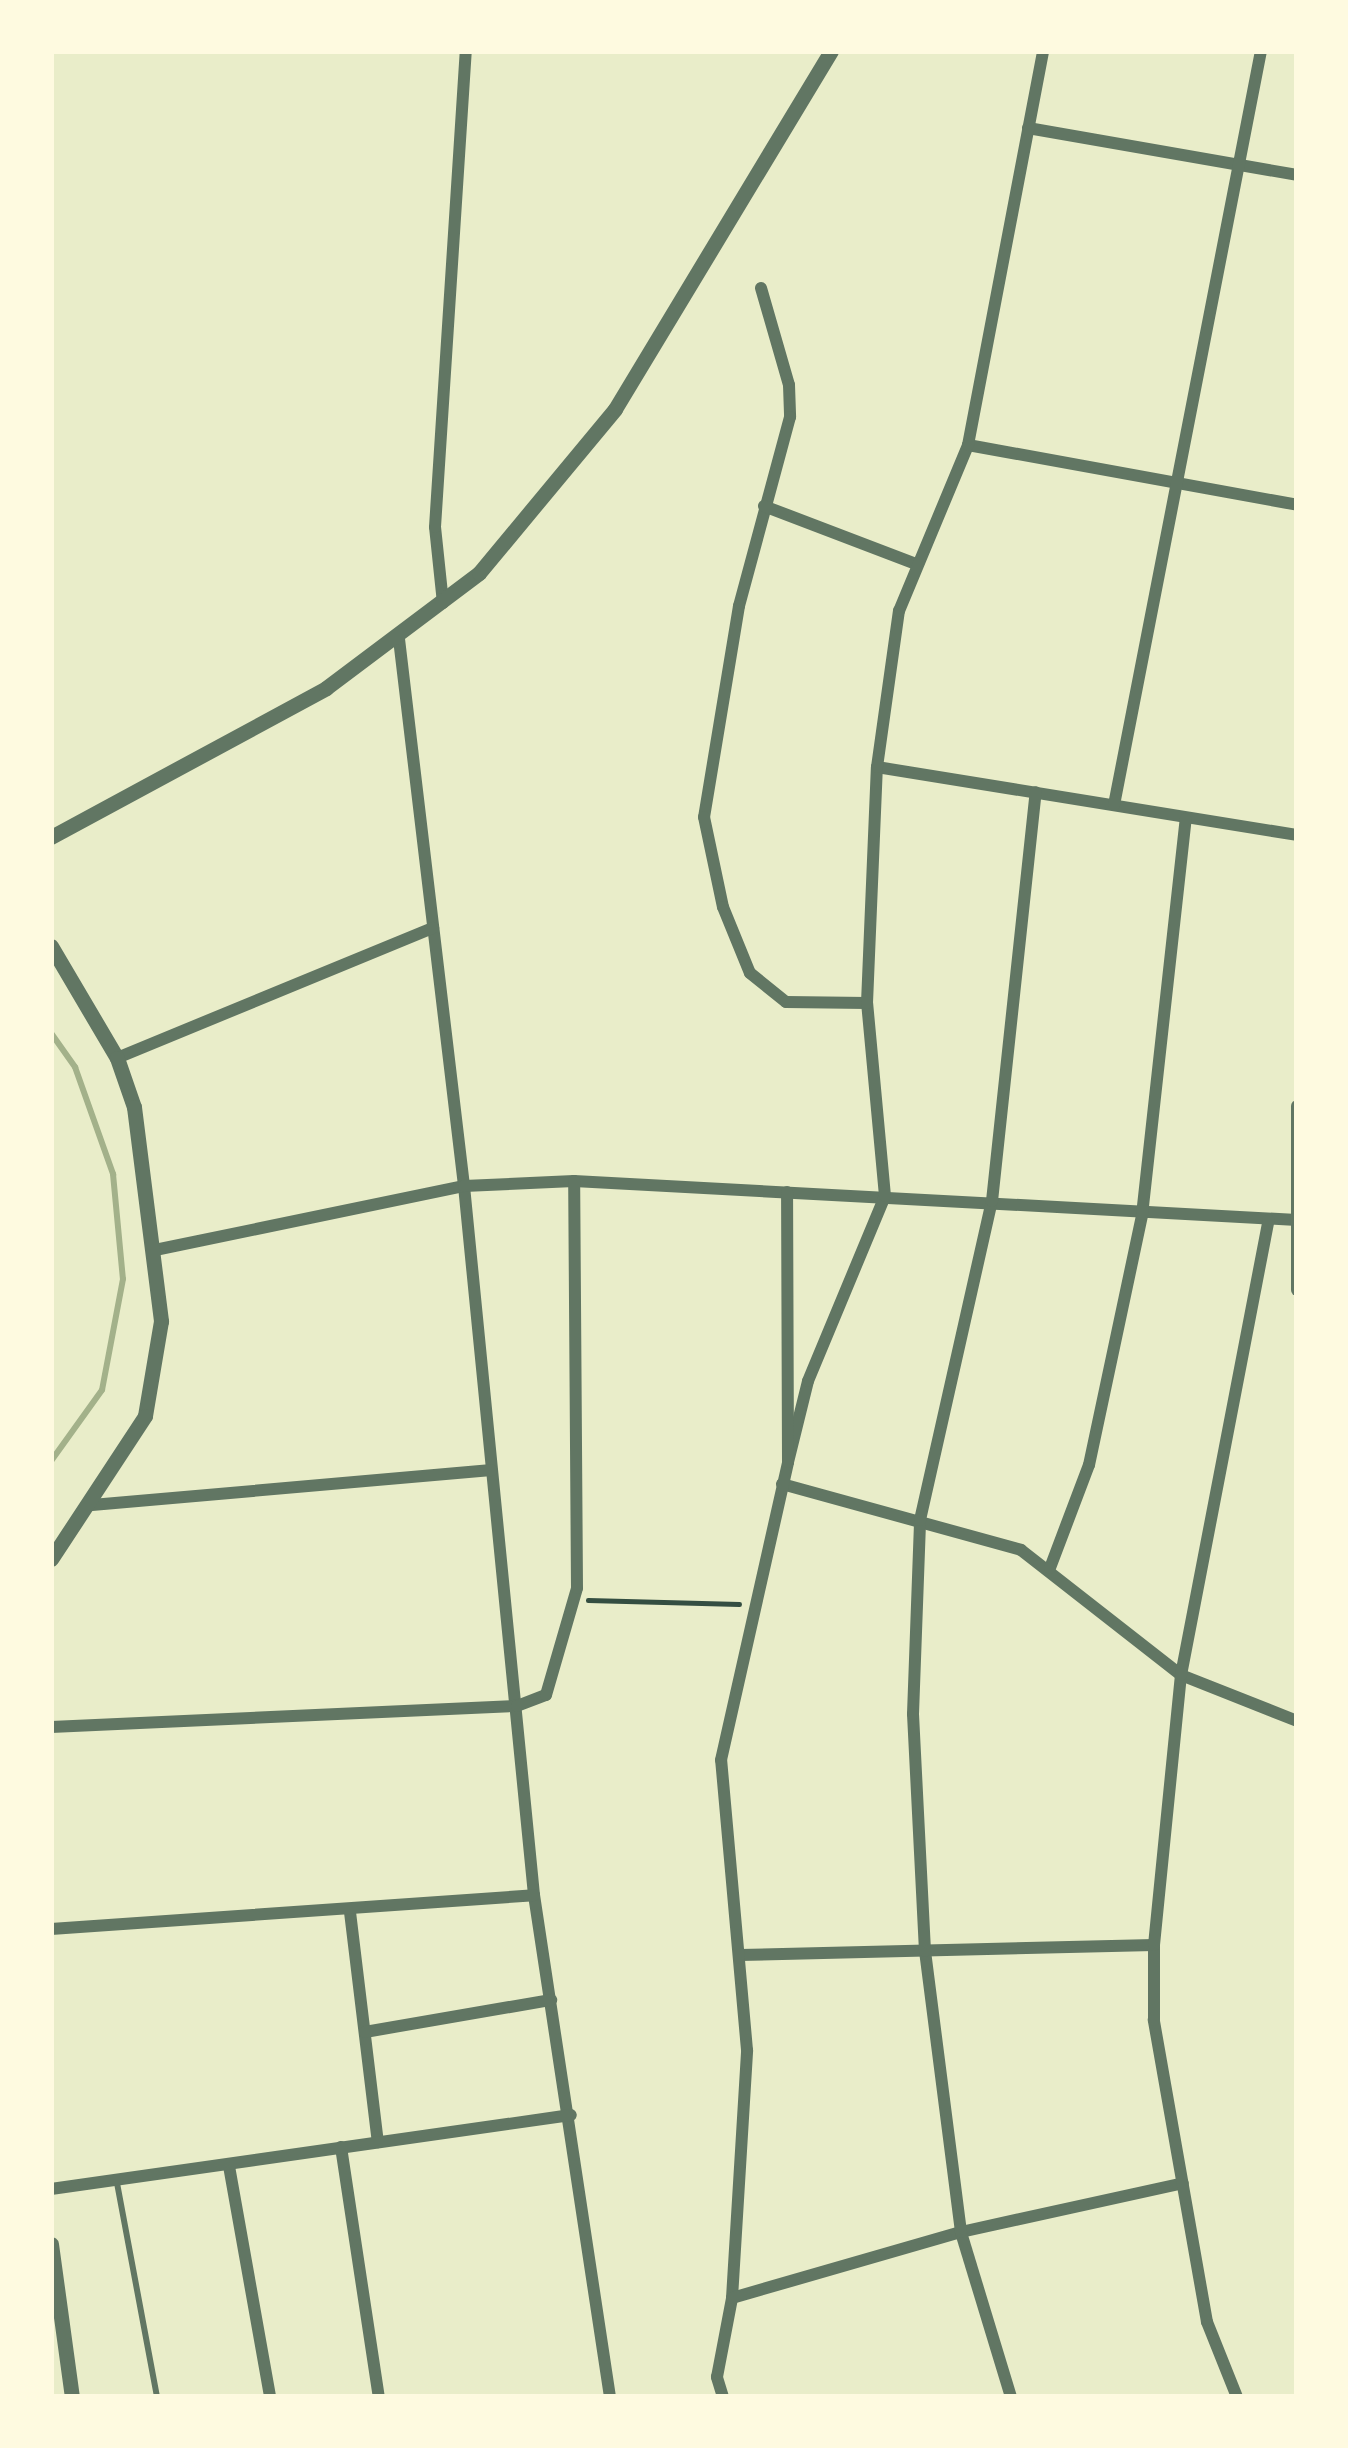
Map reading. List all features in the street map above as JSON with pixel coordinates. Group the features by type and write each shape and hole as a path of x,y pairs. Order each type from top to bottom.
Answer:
{"street":[{"path":"443,603 435,527 466,51"},
{"path":"51,837 269,723 399,639 443,603 546,500 615,410 831,51"},
{"path":"723,2397 717,2378 746,2157 740,1955 722,1760 750,1604 808,1381 885,1196 867,1003 877,767 899,611 968,445 1043,51"},
{"path":"1114,805 1261,51"},
{"path":"1028,128 1297,175"},
{"path":"761,288 791,400 705,782 707,833 722,907 750,974 786,1002 867,1003"},
{"path":"968,445 1297,505"},
{"path":"764,506 916,563"},
{"path":"399,639 464,1186 534,1895 571,2115 610,2397"},
{"path":"877,767 1297,835"},
{"path":"1011,2397 962,2233 926,1951 913,1714 920,1520 992,1201 1036,792"},
{"path":"1050,1568 1089,1465 1142,1215 1186,819"},
{"path":"117,1058 434,928"},
{"path":"51,946 117,1058 146,1154 155,1250 155,1383 129,1448 51,1558"},
{"path":"1297,1106 1297,1290"},
{"path":"155,1250 464,1186 574,1181 1294,1221"},
{"path":"51,1727 517,1706 552,1686 576,1599 574,1181"},
{"path":"787,1192 788,1462"},
{"path":"1237,2397 1207,2322 1154,2020 1154,1945 1181,1675 1269,1220"},
{"path":"92,1504 491,1470"},
{"path":"782,1484 1021,1550 1050,1568 1181,1675 1297,1721"},
{"path":"51,1929 350,1912 534,1895"},
{"path":"350,1912 378,2142"},
{"path":"740,1955 1154,1945"},
{"path":"365,2032 551,2000"},
{"path":"51,2189 571,2115"},
{"path":"341,2147 379,2397"},
{"path":"229,2166 270,2397"},
{"path":"731,2298 962,2233 1183,2182"},
{"path":"51,2244 72,2397"}],"lane":[{"path":"117,2183 157,2397"}],"path":[{"path":"576,1599 750,1604"}],"waterway":[{"path":"51,1033 75,1067 113,1174 123,1279 102,1390 51,1461"}]}
